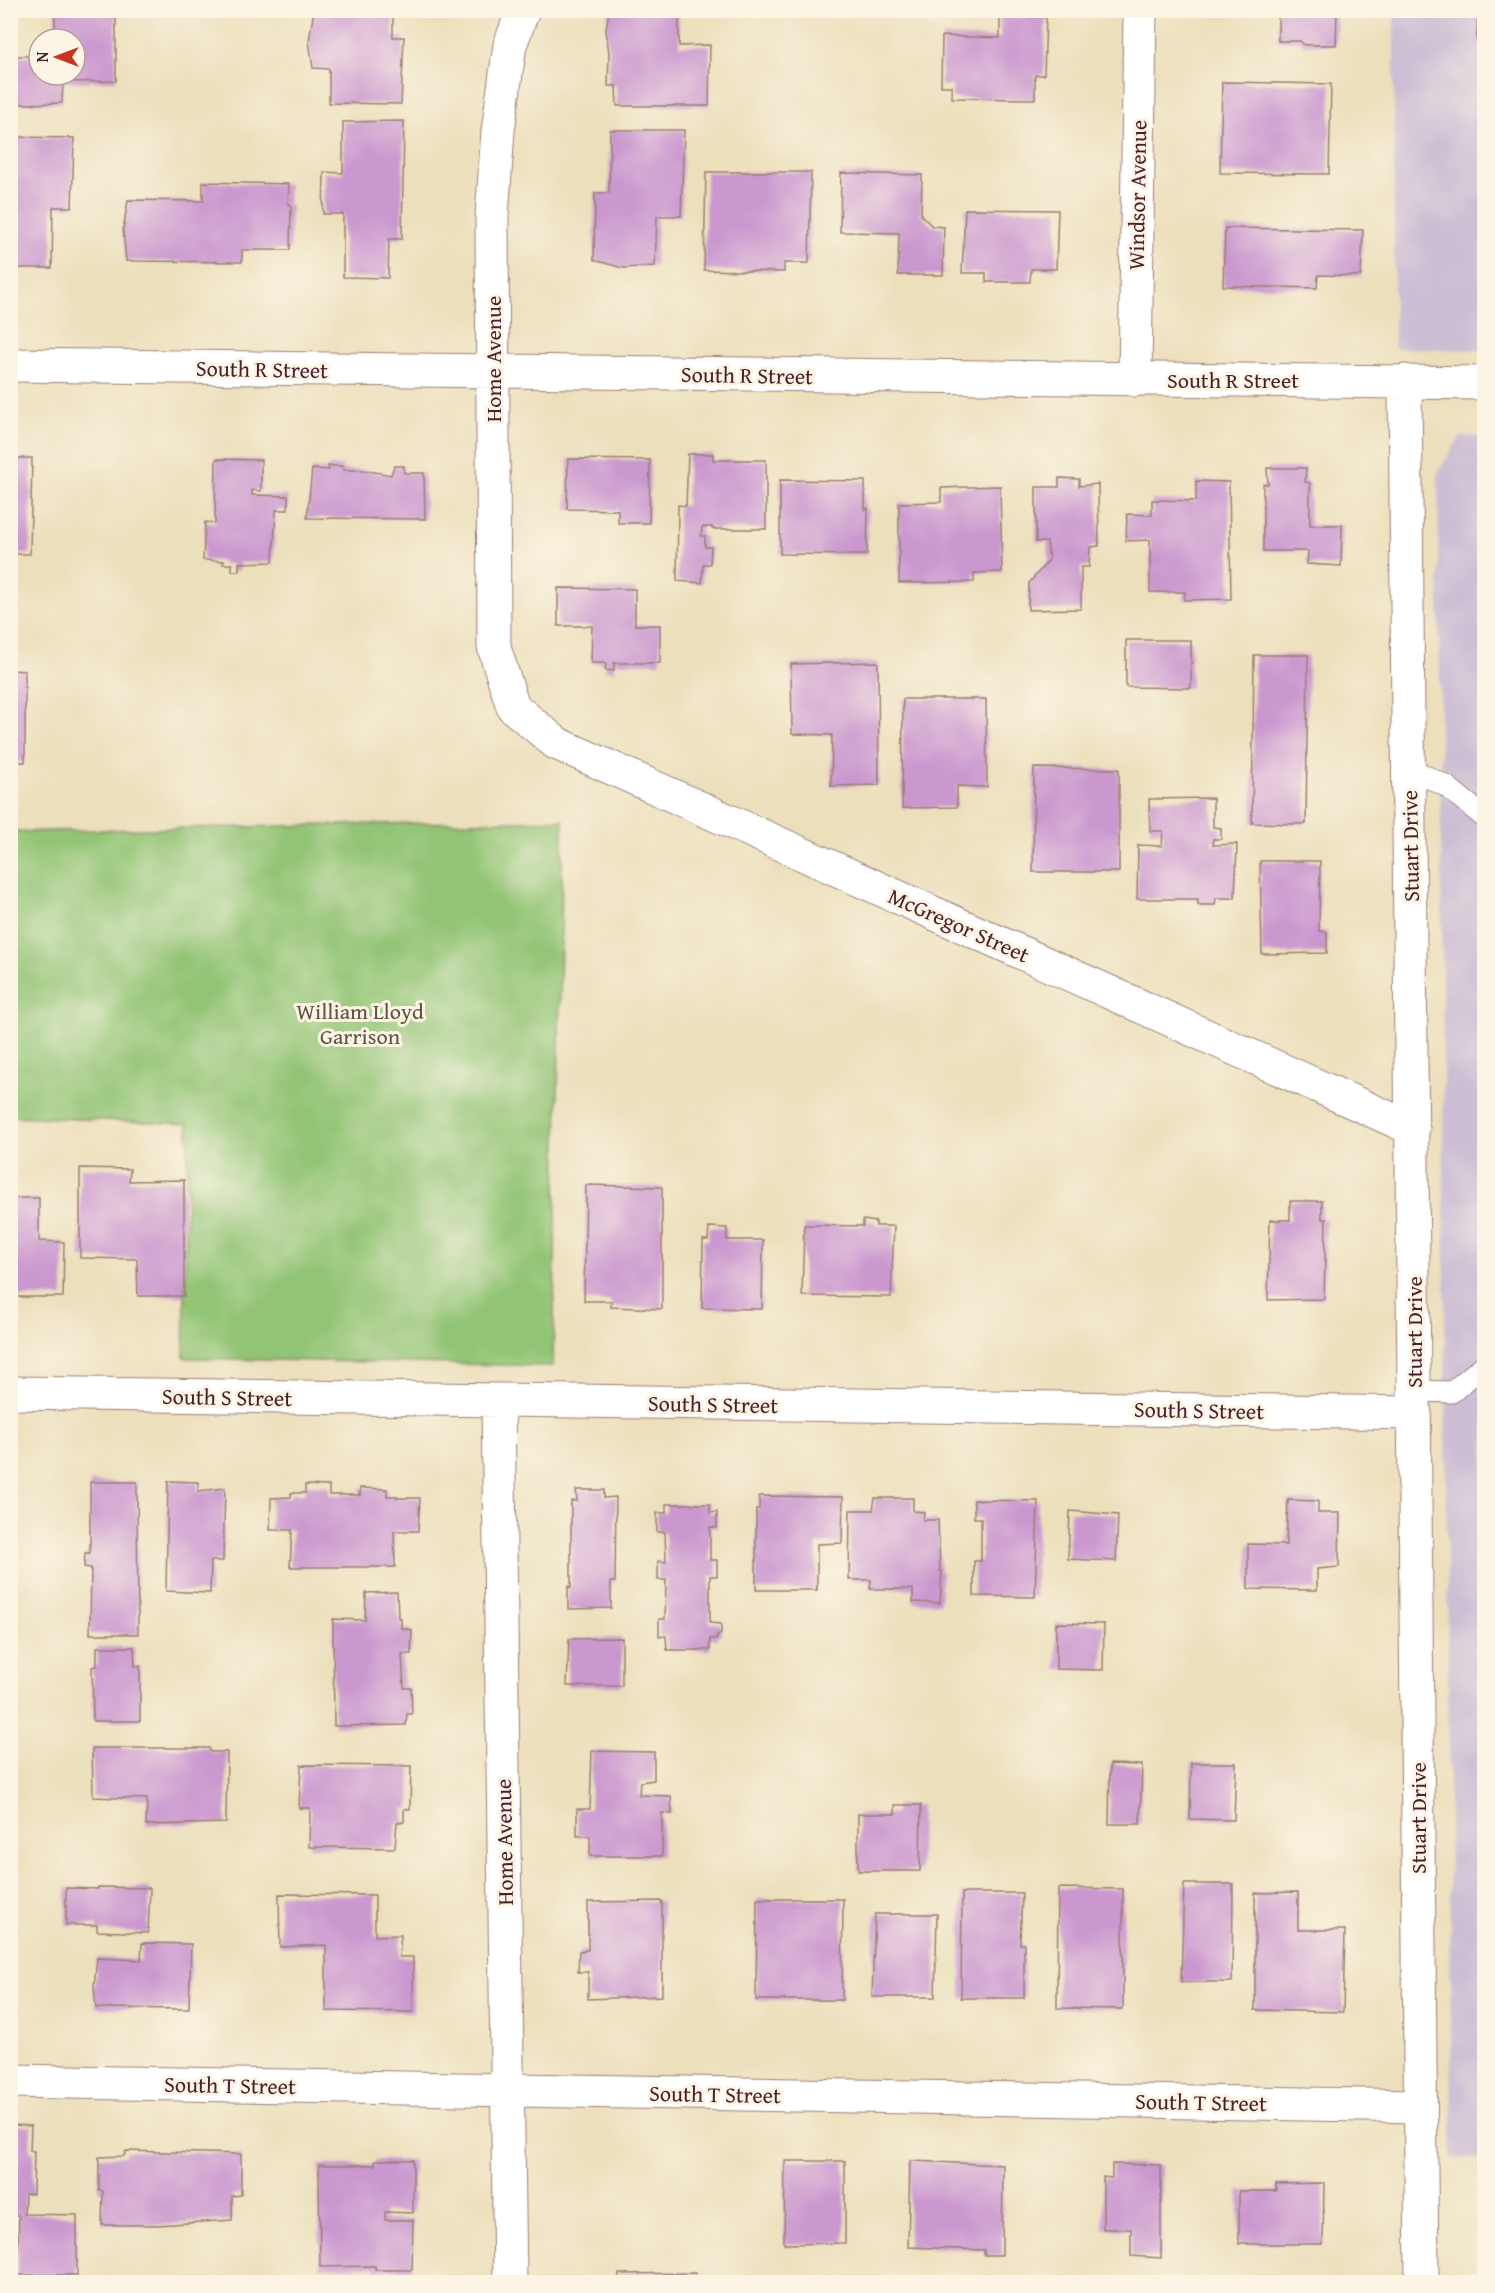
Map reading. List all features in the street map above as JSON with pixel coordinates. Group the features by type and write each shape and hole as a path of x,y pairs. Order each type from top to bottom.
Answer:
{"street":[{"name":"Home Avenue","path":"513,707 494,648 492,216 498,131 510,45 523,10"},
{"name":"Windsor Avenue","path":"1135,380 1140,10"},
{"name":"South R Street","path":"10,365 1485,383"},
{"name":"Stuart Drive","path":"1405,381 1422,2283"},
{"name":"McGregor Street","path":"513,707 556,743 1413,1129"},
{"name":"South S Street","path":"10,1393 498,1401 1415,1402"},
{"name":"Home Avenue","path":"498,1401 510,2283"},
{"name":"South T Street","path":"10,2081 1420,2106"}],"lane":[{"path":"1409,768 1446,786 1485,817"},
{"path":"1415,1402 1452,1392 1485,1365"}],"shaded area":[{"path":"1394,11 1484,11 1484,350 1394,348"},
{"path":"1461,436 1484,437 1484,2158 1452,2159 1438,472"}],"green space":[{"name":"William Lloyd Garrison","path":"563,820 553,1366 184,1358 188,1124 11,1116 11,832"}],"building":[{"path":"55,10 116,10 116,81 87,82 87,27 55,27"},
{"path":"314,10 393,12 393,37 404,37 401,104 329,103 329,69 313,68 309,41"},
{"path":"609,10 679,10 679,46 710,45 709,106 617,106 616,86 608,86 609,54 606,30"},
{"path":"1278,10 1337,10 1336,45 1304,45 1300,41 1278,41"},
{"path":"1478,10 1484,10 1484,42 1477,42"},
{"path":"1000,16 1046,17 1044,75 1035,75 1035,99 952,98 952,86 941,86 942,36 1000,38"},
{"path":"16,56 27,56 27,87 63,87 62,103 21,104 15,102"},
{"path":"1222,82 1331,84 1329,174 1220,173"},
{"path":"404,121 402,239 389,239 388,278 343,277 343,214 323,214 324,172 343,173 343,122"},
{"path":"610,130 684,130 681,216 657,216 655,266 623,268 594,260 595,193 609,193"},
{"path":"12,137 74,138 72,207 53,207 52,268 10,268"},
{"path":"706,172 811,172 809,263 784,263 784,272 704,270"},
{"path":"841,173 922,175 921,215 932,226 944,227 943,275 898,275 899,233 840,232"},
{"path":"203,182 289,184 290,250 242,250 242,262 126,261 123,230 128,200 203,201"},
{"path":"965,209 1058,210 1056,269 1031,269 1030,282 986,282 986,273 962,273"},
{"path":"1225,228 1363,230 1361,276 1318,275 1317,288 1223,286"},
{"path":"688,454 713,454 713,460 766,460 766,529 702,527 701,536 705,536 705,547 711,547 710,564 703,564 702,583 677,581 678,505 686,506"},
{"path":"10,458 32,458 30,554 10,554"},
{"path":"216,459 261,460 261,491 252,490 252,495 288,496 288,510 276,510 273,562 239,563 239,571 232,571 232,564 223,564 224,561 203,560 205,522 215,523"},
{"path":"568,459 650,460 649,523 618,523 618,510 567,509"},
{"path":"328,466 342,466 343,470 363,470 391,475 394,466 404,466 404,473 424,473 425,519 307,518 312,469 329,470"},
{"path":"1267,468 1306,468 1305,482 1310,483 1310,525 1342,525 1341,566 1307,564 1308,551 1263,551 1263,484 1268,484"},
{"path":"1059,478 1079,479 1079,486 1098,484 1099,546 1090,547 1089,567 1081,567 1081,609 1028,610 1029,583 1049,560 1047,542 1036,542 1036,487 1059,487"},
{"path":"780,480 865,481 865,510 868,508 867,555 780,554"},
{"path":"1196,481 1229,482 1231,599 1184,600 1185,592 1150,592 1150,540 1126,541 1127,514 1152,515 1152,500 1196,501"},
{"path":"1000,486 1002,572 974,573 974,582 899,583 899,503 941,502 941,488"},
{"path":"558,588 635,589 635,625 660,625 660,663 614,663 614,671 605,670 606,663 591,663 592,626 558,626"},
{"path":"1126,640 1191,640 1191,688 1126,687"},
{"path":"1254,655 1308,655 1306,824 1252,823"},
{"path":"878,662 879,785 831,786 832,735 792,734 791,664"},
{"path":"10,670 25,671 25,762 10,762"},
{"path":"903,699 986,699 987,787 957,786 957,807 902,808"},
{"path":"1034,768 1119,769 1119,872 1033,872"},
{"path":"1213,798 1213,827 1221,828 1221,839 1213,839 1213,845 1237,844 1235,898 1216,898 1215,905 1198,905 1198,899 1137,899 1138,845 1162,846 1163,831 1150,831 1149,799"},
{"path":"1260,861 1320,861 1319,931 1327,932 1327,953 1262,954"},
{"path":"80,1168 130,1169 129,1181 184,1180 184,1296 138,1296 137,1259 80,1258"},
{"path":"586,1185 662,1187 662,1309 611,1307 611,1301 584,1301"},
{"path":"10,1198 39,1198 39,1241 64,1242 63,1297 10,1297"},
{"path":"1290,1201 1322,1201 1322,1219 1326,1219 1324,1299 1268,1300 1270,1220 1290,1220"},
{"path":"863,1220 876,1222 876,1226 894,1226 891,1297 802,1296 804,1225 863,1226"},
{"path":"709,1227 727,1228 727,1240 763,1240 762,1309 702,1308 703,1240 708,1240"},
{"path":"168,1481 198,1482 198,1491 225,1488 223,1561 211,1561 210,1593 166,1591"},
{"path":"90,1482 137,1482 138,1634 90,1634 91,1568 84,1567 85,1553 90,1553"},
{"path":"305,1485 329,1486 329,1495 360,1495 360,1488 387,1489 387,1496 397,1496 397,1498 420,1498 418,1531 394,1531 395,1567 290,1567 292,1530 270,1530 271,1498 291,1497 291,1493 305,1493"},
{"path":"576,1490 604,1490 604,1498 616,1497 615,1582 611,1582 611,1608 568,1609 568,1586 571,1587 571,1501 577,1501"},
{"path":"759,1496 843,1497 842,1543 817,1544 817,1590 756,1590 756,1509 759,1509"},
{"path":"875,1498 913,1498 913,1511 924,1512 923,1520 938,1520 940,1571 942,1571 940,1603 913,1602 913,1589 870,1589 871,1580 849,1580 850,1510 873,1510"},
{"path":"974,1500 1038,1501 1035,1597 974,1596 974,1561 981,1561 981,1518 974,1518"},
{"path":"1288,1500 1318,1501 1318,1513 1340,1513 1339,1567 1317,1569 1317,1590 1248,1589 1248,1544 1286,1545"},
{"path":"666,1504 710,1504 710,1513 717,1512 717,1528 710,1527 710,1560 717,1560 717,1576 710,1576 710,1623 721,1624 721,1634 717,1636 717,1639 710,1639 710,1650 667,1650 666,1636 659,1637 659,1619 665,1619 666,1580 658,1580 658,1561 666,1562 665,1532 657,1532 657,1513 666,1513"},
{"path":"1070,1511 1118,1515 1116,1561 1068,1559"},
{"path":"397,1592 398,1618 401,1618 401,1628 412,1630 411,1654 402,1654 404,1688 411,1688 412,1714 407,1714 406,1725 334,1726 333,1619 365,1620 366,1593"},
{"path":"1056,1623 1104,1624 1103,1670 1056,1669"},
{"path":"622,1638 622,1686 567,1686 569,1639"},
{"path":"97,1647 134,1647 135,1666 140,1666 140,1721 93,1721 92,1667 97,1666"},
{"path":"92,1748 209,1748 210,1752 227,1752 226,1823 146,1825 147,1799 93,1797"},
{"path":"592,1751 654,1752 654,1780 640,1782 639,1795 671,1796 672,1814 662,1813 662,1856 590,1856 590,1836 577,1836 577,1809 590,1809"},
{"path":"1191,1763 1236,1763 1234,1820 1190,1819"},
{"path":"1110,1764 1142,1765 1140,1824 1109,1824"},
{"path":"301,1765 411,1766 410,1809 404,1809 404,1822 397,1822 395,1848 309,1847 310,1808 299,1808"},
{"path":"895,1805 921,1805 920,1871 858,1871 858,1814 895,1814"},
{"path":"1184,1884 1233,1884 1232,1982 1181,1982"},
{"path":"98,1887 150,1888 148,1933 97,1931 97,1925 66,1925 66,1888 98,1889"},
{"path":"1058,1888 1123,1889 1123,2009 1057,2008"},
{"path":"1298,1892 1298,1930 1345,1930 1343,2012 1255,2010 1255,1893"},
{"path":"962,1893 1022,1893 1020,1944 1024,1944 1024,1998 961,1998"},
{"path":"279,1894 375,1895 375,1936 401,1935 399,1957 413,1957 413,2012 326,2011 326,1945 280,1947"},
{"path":"757,1899 843,1899 842,2000 756,2000"},
{"path":"662,1901 662,1996 588,1999 588,1972 578,1972 579,1951 588,1950 588,1902"},
{"path":"875,1914 937,1914 935,1997 872,1997"},
{"path":"142,1943 191,1944 189,2009 96,2008 94,1987 97,1958 141,1960"},
{"path":"10,2125 31,2126 30,2151 34,2151 33,2194 25,2194 24,2214 77,2215 77,2275 17,2275 19,2216 10,2216"},
{"path":"126,2151 241,2154 241,2195 232,2196 232,2220 157,2225 102,2225 103,2191 99,2191 99,2157 124,2156"},
{"path":"375,2160 413,2160 413,2213 385,2212 385,2220 413,2220 412,2270 375,2270 375,2266 320,2267 319,2165 375,2165"},
{"path":"785,2161 845,2161 845,2243 784,2244"},
{"path":"910,2161 1003,2165 1002,2255 984,2255 984,2250 908,2247"},
{"path":"1112,2164 1161,2165 1161,2258 1131,2256 1131,2229 1103,2229 1103,2177 1112,2178"},
{"path":"1324,2183 1323,2244 1239,2244 1239,2191 1276,2191 1276,2184"},
{"path":"696,2273 695,2282 619,2282 619,2274"}]}
